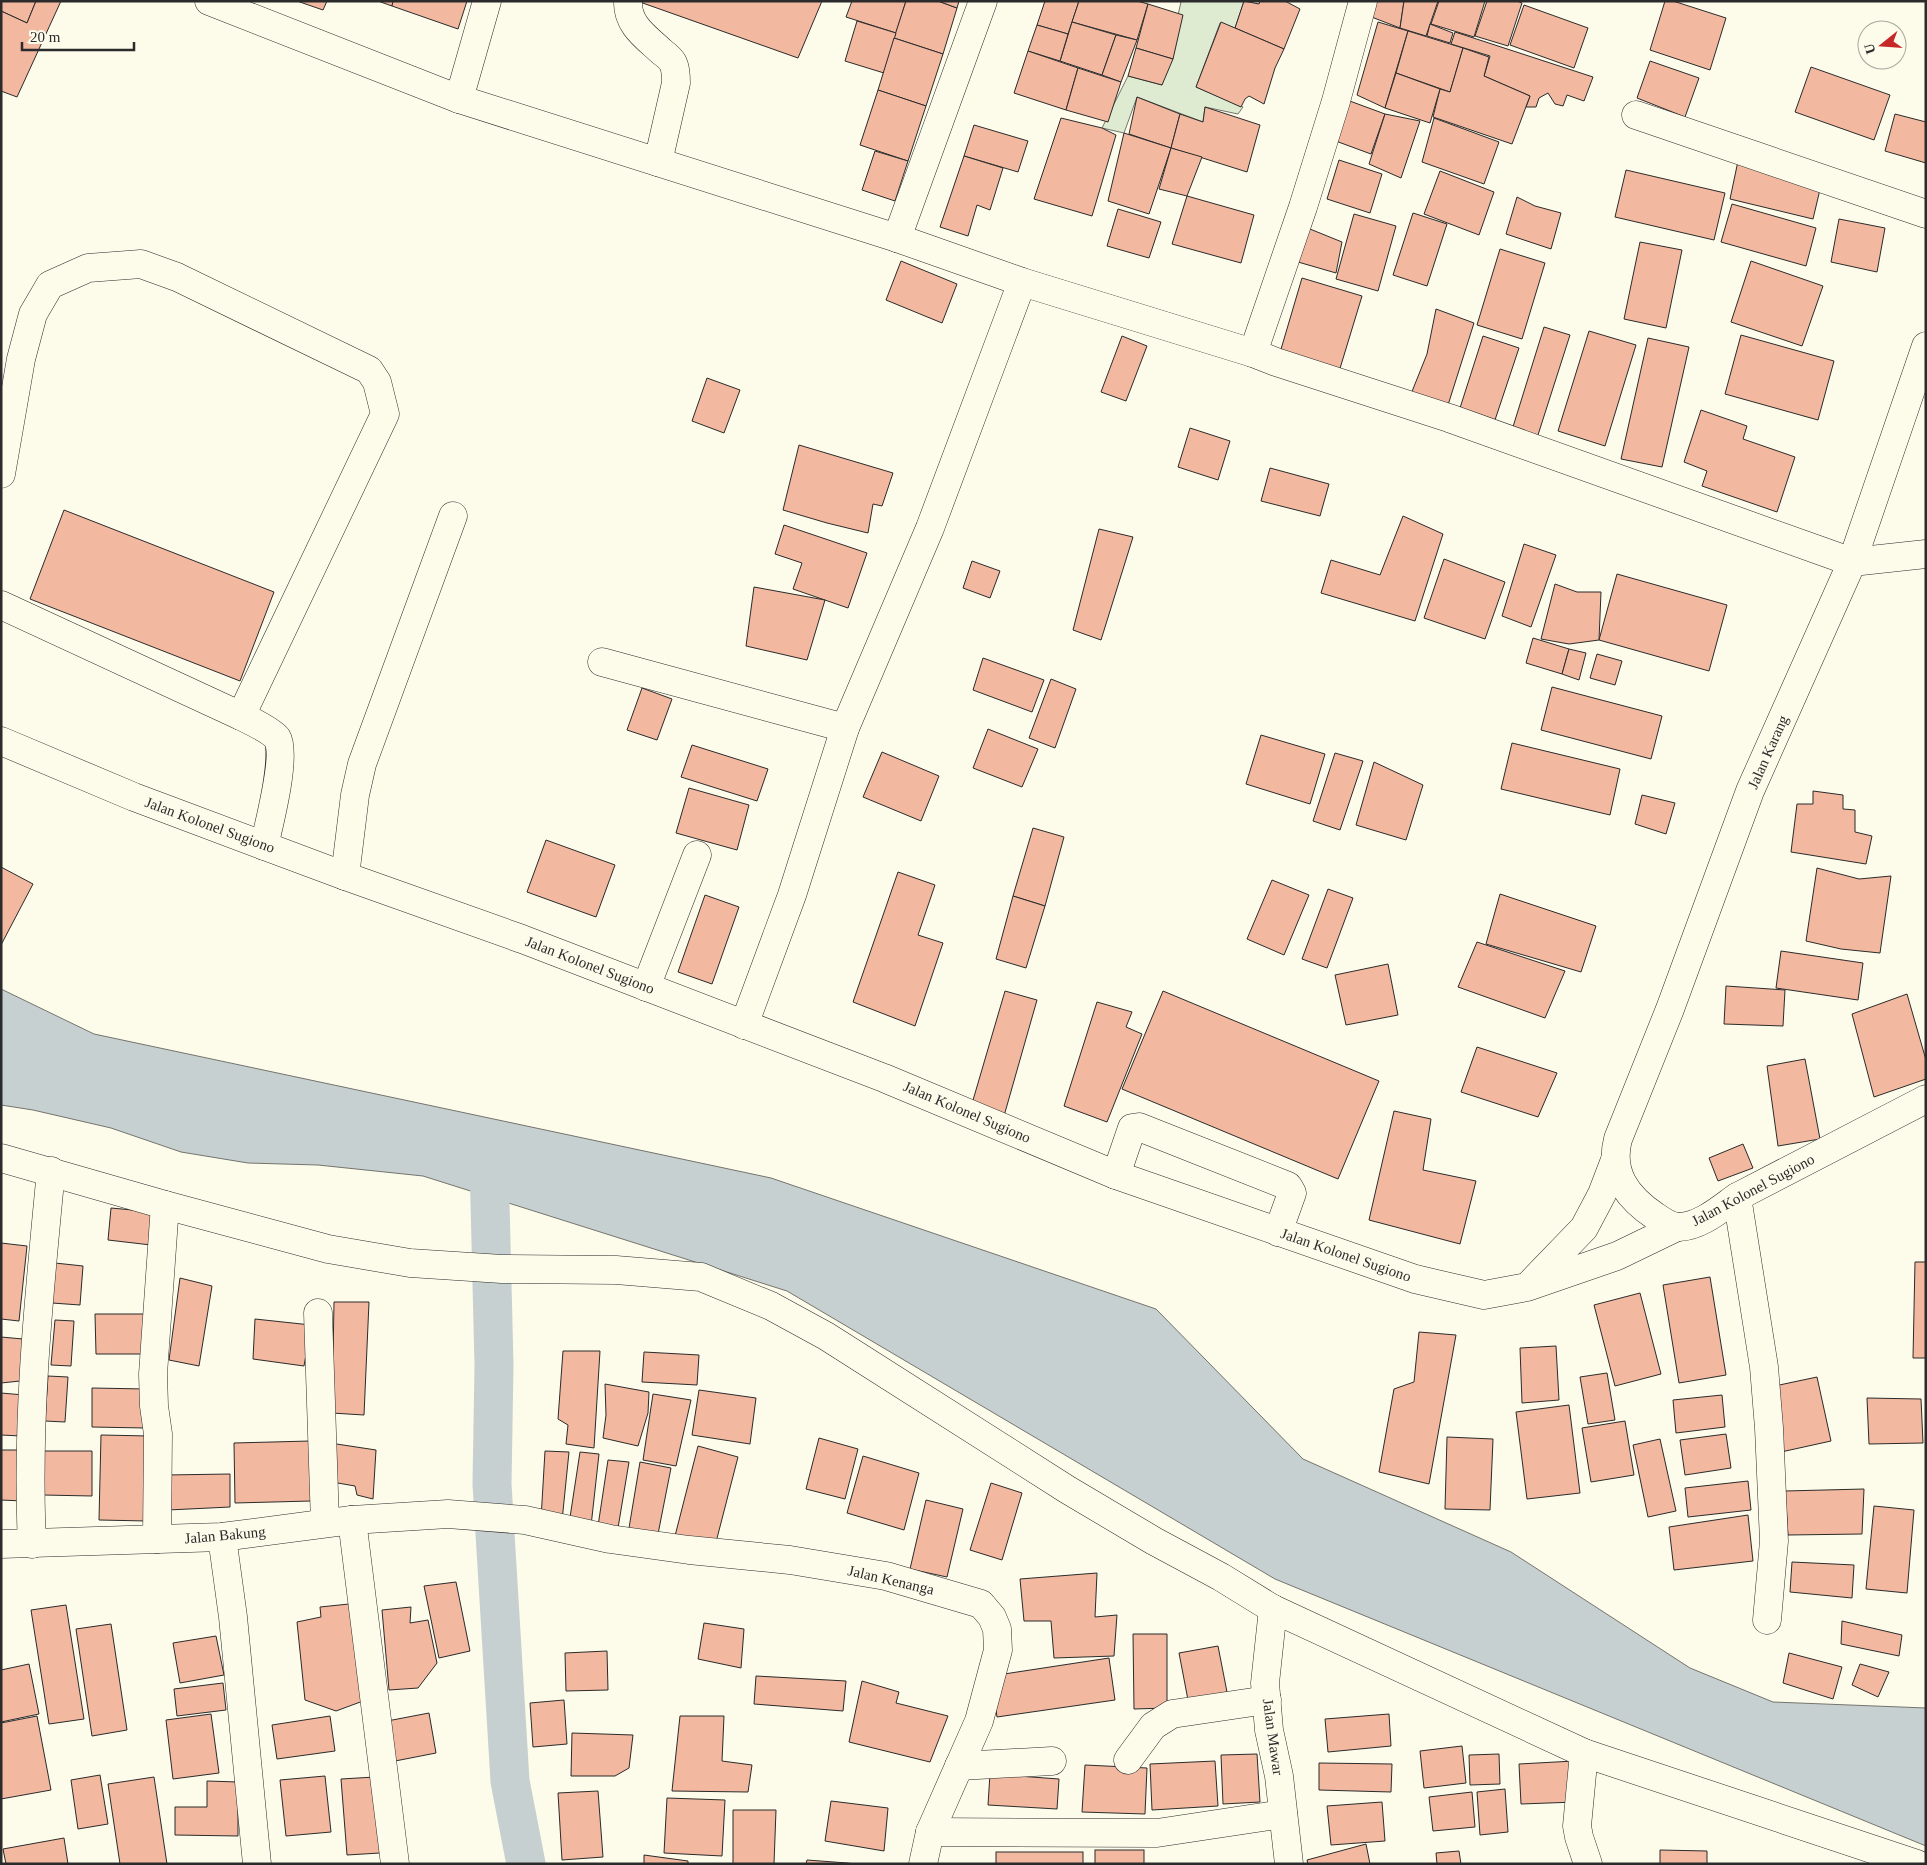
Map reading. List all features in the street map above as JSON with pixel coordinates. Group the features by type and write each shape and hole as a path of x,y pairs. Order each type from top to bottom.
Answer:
{"street":[{"path":"209,1 458,99 897,238 1022,282 1254,353 1276,362 1449,418 1852,562 1926,554"},
{"path":"458,99 487,1"},
{"path":"628,1 628,9 636,28 672,61 675,71 676,82 658,162"},
{"path":"897,238 983,1"},
{"path":"1254,353 1306,198 1364,1"},
{"path":"1636,115 1926,214"},
{"path":"1,474 21,359 33,314 50,285 88,268 141,264 176,277 369,370 377,382 385,414 241,716"},
{"path":"744,1025 792,895 845,728 930,528 1022,282"},
{"name":"Jalan Karang","path":"1527,1287 1584,1228 1602,1194 1614,1160 1618,1139 1670,1009 1750,791 1852,562 1926,346"},
{"path":"345,876 355,795 362,764 454,516"},
{"path":"1,605 241,716 276,737 281,750 272,812 264,846"},
{"path":"602,662 845,728"},
{"name":"Jalan Kolonel Sugiono","path":"1,741 134,797 345,876 522,939 884,1078 1116,1175 1415,1279 1484,1295 1527,1287 1617,1256 1677,1227 1692,1225 1708,1217 1737,1196 1926,1100"},
{"path":"646,987 697,855"},
{"path":"1116,1175 1132,1128 1140,1127 1288,1186 1292,1193 1278,1232"},
{"path":"1,1158 165,1205 328,1248 410,1263 502,1269 616,1270 701,1277 771,1306 826,1336 1068,1490 1274,1610 1584,1753 1917,1864"},
{"path":"1614,1160 1630,1196 1663,1222 1677,1227"},
{"path":"32,1544 30,1509 31,1414 51,1171"},
{"path":"1737,1196 1764,1368 1769,1428 1774,1541 1767,1620"},
{"path":"158,1540 158,1434 154,1406 153,1374 165,1205"},
{"path":"318,1313 325,1523"},
{"name":"Jalan Bakung","path":"1,1544 222,1537 352,1520 448,1514"},
{"name":"Jalan Kenanga","path":"448,1514 525,1520 610,1539 688,1550 790,1560 886,1576 982,1604 992,1617 997,1629 998,1650 979,1722 930,1832 923,1864"},
{"path":"352,1520 395,1864"},
{"path":"222,1537 233,1617 257,1864"},
{"name":"Jalan Mawar","path":"1274,1610 1265,1683 1269,1730 1279,1776 1289,1864"},
{"path":"1128,1760 1154,1726 1172,1714 1267,1700"},
{"path":"1584,1753 1577,1826 1588,1864"},
{"path":"959,1766 1052,1761"},
{"path":"930,1832 1157,1833 1283,1814"}],"green space":[{"path":"1178,1 1244,1 1235,28 1220,23 1196,87 1243,107 1238,114 1205,107 1203,122 1137,97 1124,133 1102,128 1128,76 1162,85 1181,2"}],"shaded area":[{"path":"1,989 94,1034 771,1178 1156,1309 1303,1459 1511,1552 1690,1668 1773,1702 1926,1708 1926,1846 1275,1579 787,1291 423,1176 318,1165 248,1163 181,1152 111,1128 33,1110 1,1105"}],"building":[{"path":"1,1 36,1 27,23 1,11"},
{"path":"36,1 61,1 17,97 1,91 1,11 27,23"},
{"path":"297,1 327,1 323,10"},
{"path":"378,1 393,1 392,6"},
{"path":"393,1 467,1 458,29 392,6"},
{"path":"637,1 822,1 798,58"},
{"path":"852,1 906,1 896,33 846,17"},
{"path":"906,1 938,1 957,8 943,54 894,38"},
{"path":"938,1 959,1 957,8"},
{"path":"1045,1 1079,1 1068,34 1037,25"},
{"path":"1079,1 1137,1 1148,4 1137,40 1072,22"},
{"path":"1244,1 1259,4 1260,1 1285,1 1300,9 1284,49 1235,28"},
{"path":"1373,1 1404,1 1400,28 1369,16"},
{"path":"1404,1 1438,1 1426,36 1400,28"},
{"path":"1439,1 1485,1 1474,37 1431,24"},
{"path":"1487,1 1517,1 1522,3 1508,46 1475,36"},
{"path":"1665,1 1673,1 1726,18 1710,70 1650,50"},
{"path":"1148,4 1183,15 1173,59 1136,48"},
{"path":"1524,5 1588,28 1574,68 1510,45"},
{"path":"857,21 896,33 884,73 845,61"},
{"path":"1072,22 1116,35 1102,75 1060,61"},
{"path":"1221,22 1284,49 1275,68 1264,104 1249,96 1241,107 1196,87"},
{"path":"1378,22 1408,31 1385,108 1357,95"},
{"path":"1430,24 1453,33 1450,43 1427,36"},
{"path":"1037,25 1068,34 1060,61 1028,51"},
{"path":"1408,31 1463,48 1450,92 1396,73"},
{"path":"1455,32 1593,77 1584,101 1567,95 1563,106 1555,104 1548,93 1539,98 1536,107 1526,107 1530,96 1484,76 1490,56 1451,44"},
{"path":"1116,35 1137,40 1121,82 1102,75"},
{"path":"894,38 943,54 926,106 878,90"},
{"path":"1136,48 1173,59 1162,85 1128,76"},
{"path":"1463,48 1489,57 1484,76 1530,96 1512,144 1433,117 1440,89 1450,92"},
{"path":"1028,51 1078,68 1066,110 1014,93"},
{"path":"1650,61 1699,78 1685,117 1637,98"},
{"path":"1811,67 1890,95 1874,140 1795,112"},
{"path":"1078,68 1121,82 1108,122 1066,110"},
{"path":"1396,73 1440,89 1430,123 1385,108"},
{"path":"878,90 926,106 908,161 860,145"},
{"path":"1137,97 1180,114 1171,148 1129,134"},
{"path":"1347,100 1385,114 1371,154 1333,140"},
{"path":"1205,107 1260,125 1247,172 1171,148 1180,114 1203,122"},
{"path":"1385,114 1420,121 1401,178 1369,164"},
{"path":"1895,114 1926,122 1926,163 1885,151"},
{"path":"1061,118 1102,128 1116,135 1092,216 1034,199"},
{"path":"1434,118 1499,142 1484,184 1422,162"},
{"path":"974,125 1028,141 1018,172 964,156"},
{"path":"1124,133 1171,148 1149,214 1108,201"},
{"path":"1171,148 1202,157 1187,196 1159,189"},
{"path":"875,151 908,161 895,201 862,190"},
{"path":"964,156 1003,168 990,210 977,205 968,236 940,227"},
{"path":"1339,160 1382,174 1370,213 1327,199"},
{"path":"1738,161 1822,181 1813,219 1730,199"},
{"path":"1626,170 1725,193 1714,240 1615,217"},
{"path":"1440,171 1494,192 1479,235 1424,214"},
{"path":"1187,196 1254,215 1241,263 1172,244"},
{"path":"1517,197 1535,206 1561,213 1551,249 1506,234"},
{"path":"1732,204 1816,228 1806,266 1721,242"},
{"path":"1118,209 1161,222 1149,258 1107,246"},
{"path":"1413,213 1447,224 1427,286 1393,275"},
{"path":"1354,214 1396,226 1378,291 1336,279"},
{"path":"1839,219 1885,228 1877,272 1831,262"},
{"path":"1305,227 1342,242 1336,273 1298,262"},
{"path":"1640,242 1682,250 1666,328 1624,319"},
{"path":"1500,249 1545,263 1522,339 1477,325"},
{"path":"901,261 957,284 942,323 886,300"},
{"path":"1751,261 1823,286 1802,346 1731,322"},
{"path":"1302,278 1362,296 1338,375 1279,356"},
{"path":"1436,309 1474,323 1448,405 1411,394 1427,354"},
{"path":"1544,327 1570,335 1537,438 1512,430"},
{"path":"1589,331 1636,345 1605,446 1558,431"},
{"path":"1741,335 1834,361 1818,420 1725,394"},
{"path":"1122,336 1147,346 1126,401 1101,392"},
{"path":"1483,336 1519,348 1495,420 1460,408"},
{"path":"1648,338 1689,347 1662,467 1621,459"},
{"path":"707,378 740,390 724,433 692,421"},
{"path":"1701,410 1747,426 1743,439 1795,457 1777,512 1702,486 1707,471 1684,462"},
{"path":"1190,428 1230,441 1218,480 1178,467"},
{"path":"799,445 893,473 882,506 873,504 868,533 783,510"},
{"path":"1270,468 1329,484 1320,516 1261,501"},
{"path":"64,510 274,592 240,681 30,599"},
{"path":"1403,516 1443,534 1415,621 1321,593 1331,560 1380,575"},
{"path":"784,525 867,553 848,608 793,589 802,563 775,554"},
{"path":"1099,529 1133,537 1101,640 1073,630"},
{"path":"1524,544 1556,555 1531,627 1502,616"},
{"path":"1444,559 1505,582 1485,639 1424,618"},
{"path":"972,561 1000,571 990,598 963,588"},
{"path":"1617,574 1727,605 1709,671 1599,640"},
{"path":"1555,584 1577,592 1601,592 1599,640 1569,644 1541,639"},
{"path":"754,587 825,600 807,660 746,646"},
{"path":"1533,638 1569,649 1562,674 1526,663"},
{"path":"1569,649 1586,653 1579,680 1562,674"},
{"path":"1597,654 1622,661 1615,685 1590,678"},
{"path":"983,658 1044,680 1032,712 973,690"},
{"path":"1051,679 1076,689 1055,748 1029,738"},
{"path":"1552,687 1662,716 1651,759 1541,730"},
{"path":"642,688 672,699 657,740 627,730"},
{"path":"988,729 1038,749 1022,787 973,768"},
{"path":"1261,735 1325,754 1310,804 1246,784"},
{"path":"1512,743 1620,769 1610,815 1501,789"},
{"path":"692,745 768,769 757,801 681,777"},
{"path":"882,752 939,776 921,821 863,797"},
{"path":"1335,753 1363,761 1340,830 1313,821"},
{"path":"1374,762 1423,785 1406,840 1356,825"},
{"path":"689,788 749,805 737,850 676,833"},
{"path":"1813,791 1843,795 1843,809 1855,810 1855,832 1872,836 1866,864 1791,852 1797,804 1813,804"},
{"path":"1642,795 1675,803 1666,834 1635,824"},
{"path":"1033,828 1064,837 1045,906 1013,896"},
{"path":"546,840 615,865 596,917 527,892"},
{"path":"1,867 33,884 1,945"},
{"path":"1817,868 1859,879 1891,876 1880,953 1841,949 1806,941"},
{"path":"898,872 935,885 918,935 943,943 915,1026 853,1002"},
{"path":"1272,880 1309,895 1284,955 1247,939"},
{"path":"1328,889 1353,898 1327,968 1302,959"},
{"path":"1500,894 1596,926 1581,972 1486,944"},
{"path":"705,895 739,907 712,984 678,972"},
{"path":"1013,896 1045,906 1026,968 996,959"},
{"path":"1477,942 1565,971 1545,1018 1458,987"},
{"path":"1781,951 1863,963 1858,1000 1776,988"},
{"path":"1388,964 1398,1015 1346,1025 1335,975"},
{"path":"1726,986 1785,990 1783,1026 1724,1024"},
{"path":"1005,991 1037,1000 1004,1116 971,1107"},
{"path":"1163,991 1379,1081 1338,1179 1122,1089"},
{"path":"1907,994 1926,1060 1926,1079 1874,1097 1852,1014"},
{"path":"1097,1002 1132,1012 1126,1027 1142,1034 1107,1122 1064,1106"},
{"path":"1477,1047 1557,1073 1538,1117 1461,1092"},
{"path":"1805,1059 1820,1139 1778,1146 1767,1066"},
{"path":"1394,1111 1431,1119 1423,1170 1476,1181 1460,1244 1369,1220"},
{"path":"1743,1144 1753,1168 1718,1181 1709,1158"},
{"path":"111,1208 154,1212 151,1245 108,1240"},
{"path":"1,1243 27,1246 19,1321 1,1319"},
{"path":"1915,1262 1926,1262 1926,1358 1913,1358"},
{"path":"55,1263 83,1266 80,1305 52,1303"},
{"path":"1710,1277 1726,1375 1679,1383 1663,1285"},
{"path":"180,1278 212,1286 199,1366 169,1360"},
{"path":"1640,1293 1661,1374 1615,1386 1594,1305"},
{"path":"334,1302 369,1302 364,1415 332,1413"},
{"path":"95,1314 148,1314 148,1354 96,1354"},
{"path":"255,1319 311,1325 304,1366 253,1359"},
{"path":"55,1320 74,1321 71,1366 51,1365"},
{"path":"1419,1332 1456,1335 1429,1484 1379,1472 1394,1389 1414,1382"},
{"path":"1,1337 23,1339 20,1381 1,1383"},
{"path":"1556,1346 1559,1400 1522,1403 1520,1348"},
{"path":"563,1351 600,1351 594,1448 566,1444 568,1425 558,1419"},
{"path":"644,1352 699,1355 697,1385 642,1382"},
{"path":"1607,1373 1615,1420 1588,1424 1580,1377"},
{"path":"48,1376 68,1377 65,1422 45,1421"},
{"path":"1817,1377 1831,1441 1781,1452 1770,1387"},
{"path":"605,1384 649,1392 648,1413 638,1446 603,1438 606,1415"},
{"path":"92,1388 146,1389 145,1428 92,1427"},
{"path":"699,1390 756,1398 750,1444 692,1435"},
{"path":"1,1393 24,1395 21,1436 1,1435"},
{"path":"653,1394 691,1400 676,1466 643,1460"},
{"path":"1722,1395 1725,1427 1676,1433 1673,1400"},
{"path":"1867,1398 1921,1399 1923,1443 1869,1444"},
{"path":"1569,1405 1580,1493 1527,1499 1516,1412"},
{"path":"1625,1421 1634,1475 1591,1482 1582,1428"},
{"path":"1726,1434 1731,1468 1685,1475 1680,1440"},
{"path":"101,1435 149,1436 147,1521 99,1520"},
{"path":"1447,1437 1493,1439 1490,1510 1445,1509"},
{"path":"819,1438 858,1449 845,1499 806,1489"},
{"path":"1660,1439 1676,1511 1648,1517 1633,1445"},
{"path":"310,1441 311,1501 235,1503 234,1443"},
{"path":"330,1443 376,1450 373,1499 357,1495 355,1486 332,1482"},
{"path":"698,1446 738,1457 715,1546 675,1536"},
{"path":"1,1450 22,1450 23,1501 1,1500"},
{"path":"43,1451 92,1451 92,1496 43,1495"},
{"path":"545,1451 569,1452 562,1521 541,1519"},
{"path":"580,1452 599,1454 591,1526 569,1524"},
{"path":"863,1456 919,1473 904,1530 847,1513"},
{"path":"608,1460 629,1462 618,1528 598,1526"},
{"path":"640,1462 671,1468 658,1534 629,1528"},
{"path":"230,1474 230,1507 168,1510 166,1475"},
{"path":"1748,1481 1751,1510 1688,1517 1685,1488"},
{"path":"991,1483 1022,1493 1002,1560 970,1550"},
{"path":"1864,1489 1862,1534 1788,1535 1785,1491"},
{"path":"926,1500 963,1509 947,1577 910,1569"},
{"path":"1874,1506 1914,1510 1907,1593 1866,1589"},
{"path":"1748,1515 1753,1561 1674,1570 1669,1527"},
{"path":"1792,1562 1854,1565 1852,1598 1790,1592"},
{"path":"1097,1573 1095,1617 1117,1615 1114,1656 1054,1658 1051,1621 1024,1621 1020,1579"},
{"path":"456,1582 470,1651 439,1658 424,1586"},
{"path":"349,1604 363,1701 336,1711 305,1700 297,1622 321,1617 320,1607"},
{"path":"66,1605 84,1719 49,1724 31,1610"},
{"path":"411,1607 410,1623 428,1620 437,1663 418,1688 389,1690 382,1610"},
{"path":"1842,1621 1902,1635 1899,1656 1841,1644"},
{"path":"704,1623 744,1629 741,1668 698,1659"},
{"path":"111,1624 127,1730 92,1736 76,1629"},
{"path":"1133,1634 1167,1634 1167,1708 1134,1709"},
{"path":"216,1636 224,1675 180,1683 173,1643"},
{"path":"1218,1646 1227,1692 1188,1700 1179,1653"},
{"path":"607,1651 608,1690 566,1691 565,1653"},
{"path":"1789,1653 1842,1667 1833,1699 1783,1683"},
{"path":"1109,1658 1115,1700 997,1717 991,1676"},
{"path":"29,1664 39,1714 1,1722 1,1670"},
{"path":"1860,1664 1889,1672 1878,1697 1852,1685"},
{"path":"756,1676 846,1681 843,1711 754,1704"},
{"path":"862,1681 899,1692 896,1703 948,1716 930,1762 849,1742"},
{"path":"223,1683 226,1710 177,1716 174,1689"},
{"path":"564,1700 567,1744 533,1747 530,1703"},
{"path":"429,1713 436,1753 390,1762 382,1722"},
{"path":"211,1714 219,1773 173,1779 166,1720"},
{"path":"1389,1714 1391,1746 1328,1752 1325,1719"},
{"path":"37,1716 51,1790 1,1799 1,1723"},
{"path":"330,1716 335,1751 277,1759 272,1725"},
{"path":"680,1716 724,1716 722,1761 752,1765 748,1792 672,1791"},
{"path":"572,1733 633,1735 629,1768 615,1776 571,1776"},
{"path":"1462,1746 1466,1783 1424,1788 1420,1751"},
{"path":"1257,1754 1260,1802 1223,1804 1221,1755"},
{"path":"1499,1754 1500,1784 1470,1785 1469,1755"},
{"path":"1215,1761 1218,1806 1152,1810 1150,1764"},
{"path":"1574,1761 1576,1802 1521,1804 1519,1764"},
{"path":"1319,1763 1392,1764 1391,1792 1319,1790"},
{"path":"1085,1765 1147,1768 1145,1814 1082,1812"},
{"path":"990,1774 1059,1779 1057,1809 988,1805"},
{"path":"100,1775 108,1824 78,1829 71,1780"},
{"path":"325,1776 331,1832 286,1836 280,1780"},
{"path":"154,1777 167,1864 120,1864 108,1784"},
{"path":"375,1777 380,1853 347,1855 341,1779"},
{"path":"207,1781 238,1782 238,1836 175,1835 175,1807 207,1807"},
{"path":"1505,1789 1508,1832 1480,1835 1477,1792"},
{"path":"598,1791 603,1857 562,1860 558,1793"},
{"path":"1472,1792 1475,1827 1433,1831 1429,1797"},
{"path":"667,1798 725,1800 722,1856 664,1853"},
{"path":"831,1801 888,1808 884,1851 825,1841"},
{"path":"1382,1802 1385,1841 1331,1845 1327,1806"},
{"path":"733,1810 776,1810 774,1864 733,1864"},
{"path":"64,1838 68,1864 6,1864 3,1849"},
{"path":"1366,1844 1370,1864 1308,1864 1307,1860"},
{"path":"1095,1850 1144,1850 1144,1864 1095,1864"},
{"path":"1660,1850 1707,1851 1707,1864 1660,1864"},
{"path":"1459,1851 1461,1864 1437,1864 1436,1853"},
{"path":"996,1852 1083,1852 1083,1864 996,1864"},
{"path":"644,1855 688,1861 688,1864 644,1864"},
{"path":"807,1860 847,1863 856,1864 806,1864"}],"waterway":[{"path":"489,1162 494,1365 492,1484 510,1781 526,1864"}]}
